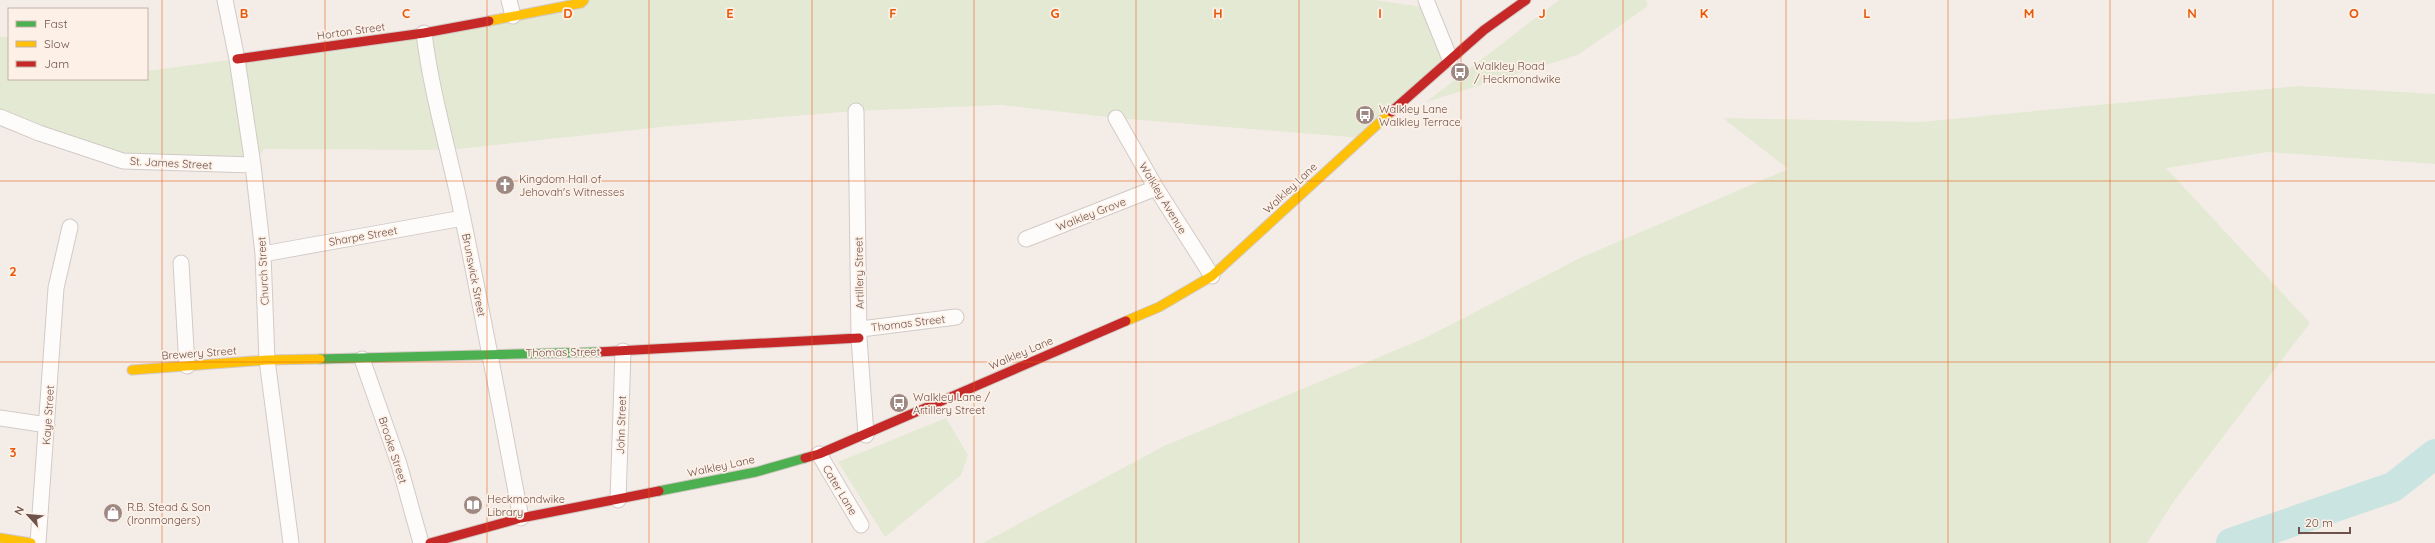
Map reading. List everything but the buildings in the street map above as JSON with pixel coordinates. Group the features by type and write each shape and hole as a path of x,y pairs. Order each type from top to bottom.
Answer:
{"main road":[{"name":"Horton Street","path":"238,65 424,33 581,3 584,0"},
{"name":"Walkley Lane","path":"430,543 521,518 756,472 819,454 866,435 932,404 1159,307 1212,276 1447,62 1484,30 1526,0"},
{"name":"Thomas Street","path":"267,360 362,359 623,351 860,333"},
{"name":"Brewery Street","path":"132,370 267,360"},
{"path":"0,538 31,543"}],"street":[{"name":"Church Street","path":"225,0 238,65 253,166 263,254 267,360 292,543"},
{"path":"509,0 513,16"},
{"path":"1426,0 1447,62"},
{"name":"Brunswick Street","path":"424,33 427,57 448,146 521,518"},
{"name":"Artillery Street","path":"856,111 860,333 866,435"},
{"name":"St. James Street","path":"0,117 39,133 123,161 253,166"},
{"name":"Walkley Avenue","path":"1116,118 1156,188 1212,276"},
{"name":"Walkley Grove","path":"1026,239 1156,188"},
{"name":"Sharpe Street","path":"263,254 462,218"},
{"name":"Kaye Street","path":"38,543 56,288 70,226"},
{"path":"181,263 187,366"},
{"name":"Thomas Street","path":"860,333 956,317"},
{"name":"John Street","path":"618,500 623,351"},
{"name":"Brooke Street","path":"362,359 399,464 421,543"},
{"path":"0,418 47,425"},
{"name":"Cater Lane","path":"819,454 862,525"}],"green space":[{"path":"584,0 1375,0 1429,8 1450,59 1362,138 1116,118 1000,105 856,111 671,126 449,150 264,149 253,165 123,161 0,117 0,37 8,37 8,80 148,80 148,71 237,59"},
{"path":"1559,0 1646,0 1648,6 1578,55 1426,102"},
{"path":"2298,86 2435,94 2435,164 2268,152 2166,168 2310,323 2174,501 2147,543 983,543 1164,446 1423,339 1580,258 1788,169 1723,118 1920,122"},
{"path":"946,418 968,455 961,475 885,537 838,462"}],"waterway":[{"path":"2231,543 2393,487 2435,454"}],"traffic: fast":[{"path":"320,359 598,352"},
{"path":"659,491 756,472 805,458"}],"traffic: slow":[{"path":"489,21 581,3 584,0"},
{"path":"1126,321 1159,307 1212,276 1391,112"},
{"path":"132,370 267,360 320,359"},
{"path":"0,538 31,543"}],"traffic: jam":[{"path":"1391,112 1484,30 1526,0"},
{"path":"237,59 424,33 489,21"},
{"path":"805,458 819,454 1126,321"},
{"path":"598,352 859,338"},
{"path":"430,543 521,518 659,491"}],"place":[{"name":"Walkley Road / Heckmondwike","path":"1460,72"},
{"name":"Walkley Lane Walkley Terrace","path":"1365,115"},
{"name":"Kingdom Hall of Jehovah's Witnesses","path":"505,185"},
{"name":"Walkley Lane / Artillery Street","path":"899,403"},
{"name":"Heckmondwike Library","path":"473,505"},
{"name":"R.B. Stead & Son (Ironmongers)","path":"113,513"}]}
